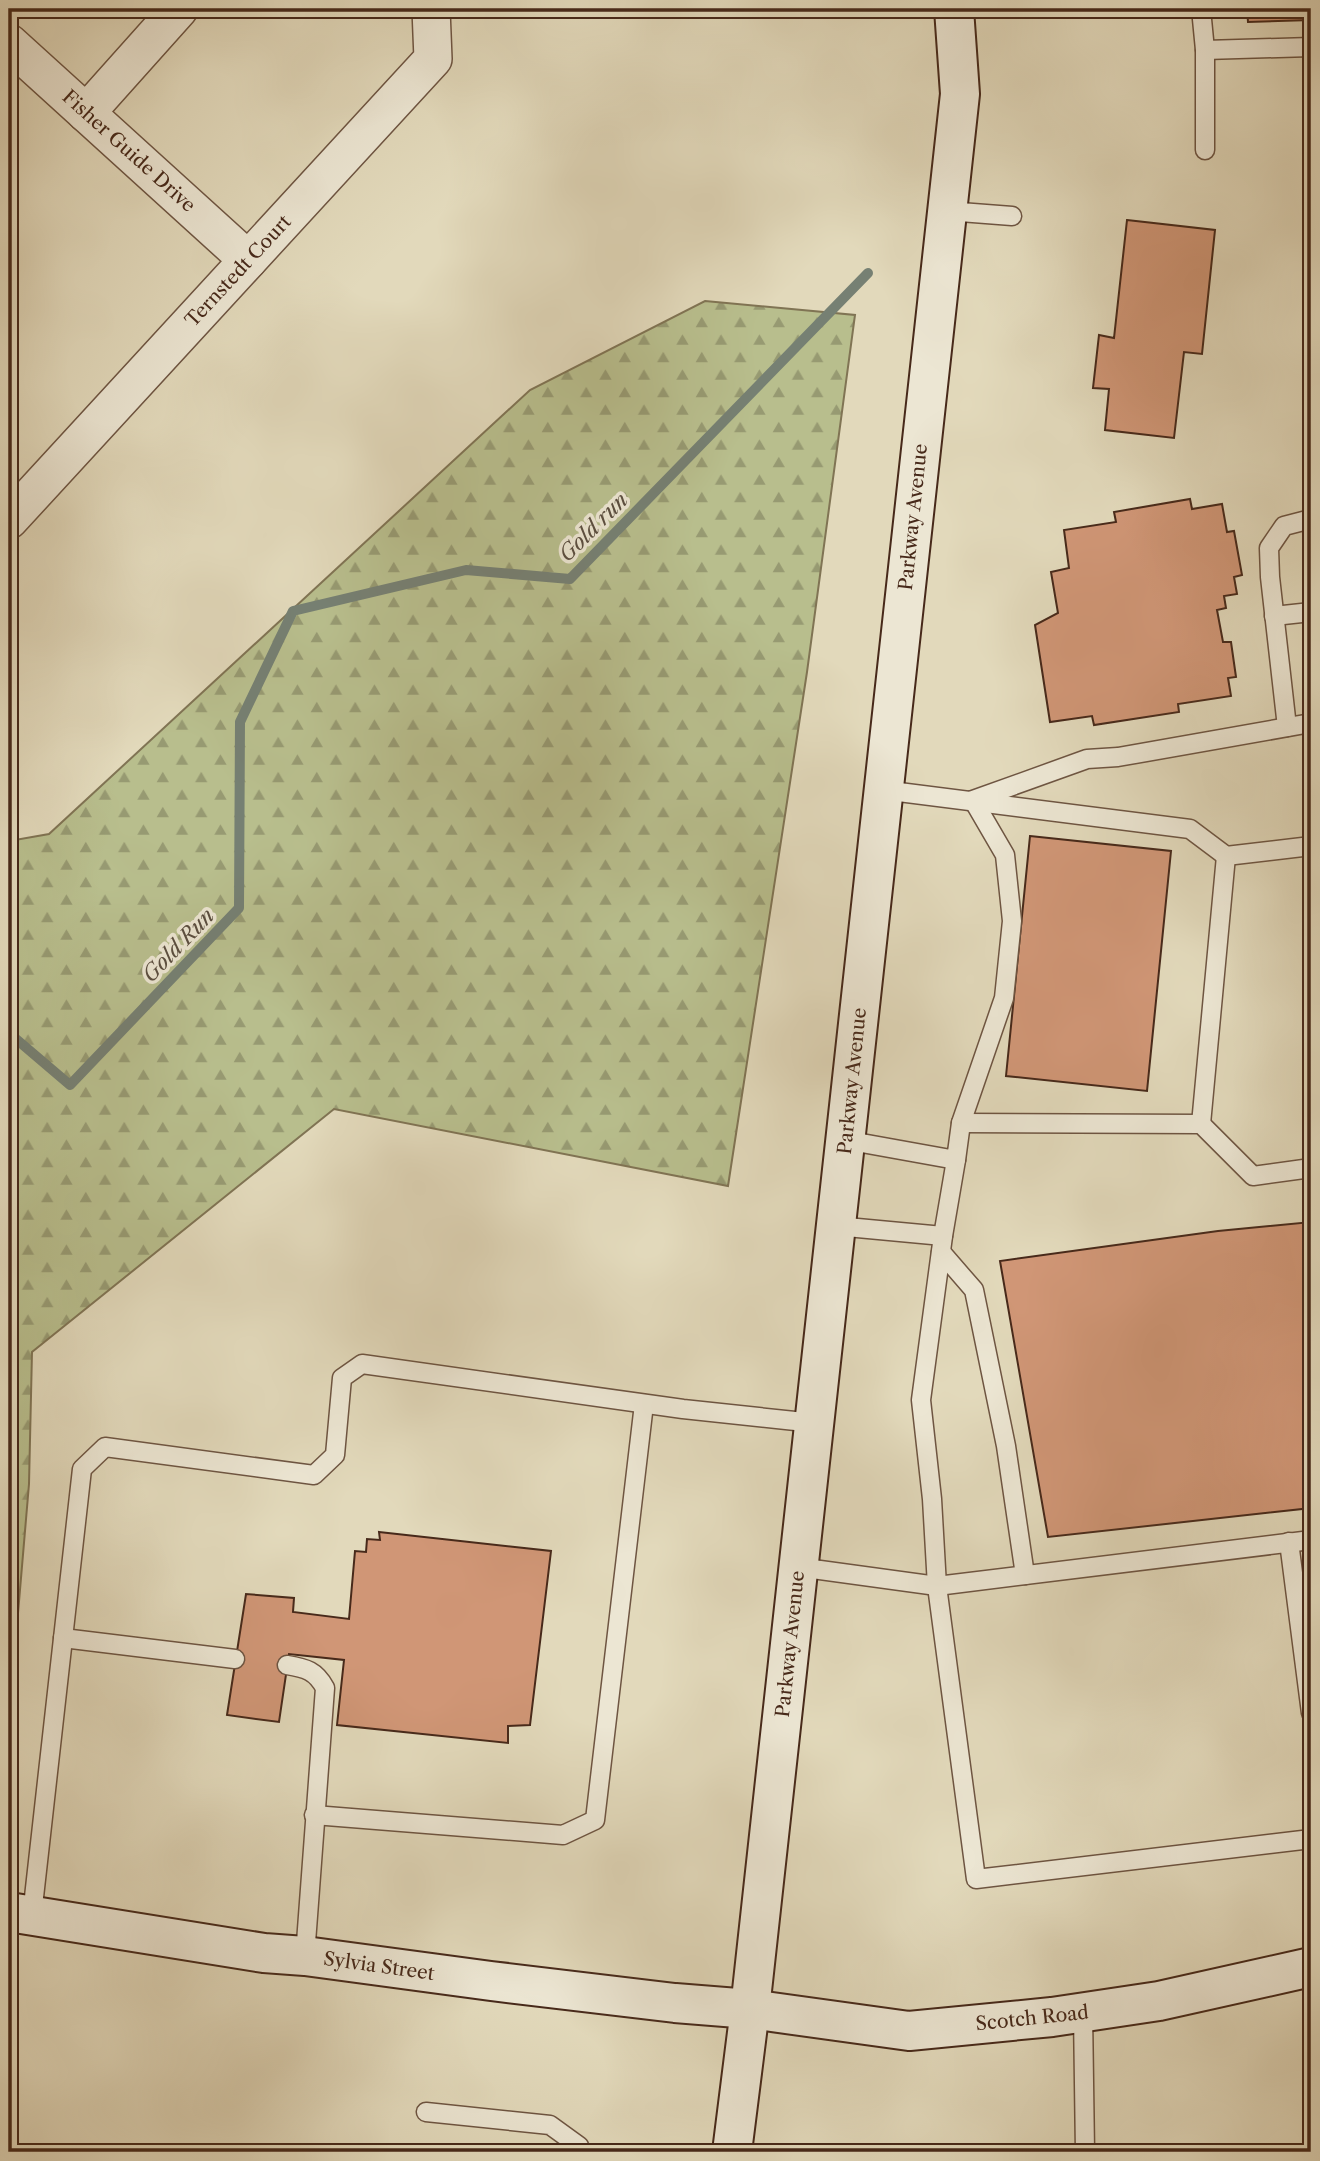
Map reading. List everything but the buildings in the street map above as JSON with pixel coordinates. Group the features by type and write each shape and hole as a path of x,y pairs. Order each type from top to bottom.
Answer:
{"main road":[{"name":"Parkway Avenue","path":"732,2152 750,2009 960,94 954,9"},
{"name":"Sylvia Street","path":"20,1913 264,1954 305,1956 609,1996 750,2009"},
{"name":"Scotch Road","path":"750,2009 908,2031 1052,2017 1159,2001 1311,1967"}],"street":[{"path":"86,113 179,9"},
{"name":"Ternstedt Court","path":"9,520 433,59 431,9"},
{"name":"Fisher Guide Drive","path":"9,43 248,260"}],"lane":[{"path":"1201,9 1205,50 1205,150"},
{"path":"1205,50 1311,47"},
{"path":"947,211 1012,216"},
{"path":"1287,727 1269,577 1269,548 1284,526 1311,519"},
{"path":"1274,616 1311,612"},
{"path":"973,800 1087,760 1311,723"},
{"path":"883,790 1189,829 1226,856 1311,846"},
{"path":"973,800 1005,855 1012,921 1004,998 961,1123 921,1400 932,1500 937,1586 976,1880 1311,1839"},
{"path":"1201,1124 1226,856"},
{"path":"961,1123 1201,1124 1253,1177 1311,1168"},
{"path":"845,1140 956,1160"},
{"path":"836,1226 942,1244 974,1290 1006,1446 1025,1574"},
{"path":"20,1913 63,1637 82,1469 105,1447 314,1475 335,1455 342,1378 362,1364 644,1404 814,1423"},
{"path":"314,1815 563,1835 595,1820 644,1404"},
{"path":"798,1567 937,1586 1311,1540"},
{"path":"1289,1542 1311,1713"},
{"path":"63,1637 235,1658"},
{"path":"287,1665 307,1668 314,1672 325,1688 305,1956"},
{"path":"1083,2012 1085,2152"},
{"path":"426,2112 550,2125 579,2146 579,2152"}],"green space":[{"path":"705,301 855,315 807,672 728,1186 334,1109 32,1352 29,1484 9,1719 9,841 49,834 530,390"}],"waterway":[{"name":"Gold run","path":"9,1033 70,1085 239,908 240,722 293,611 466,570 570,579 868,273"}],"water label":[{"name":"Gold Run","path":"178,945"}]}
